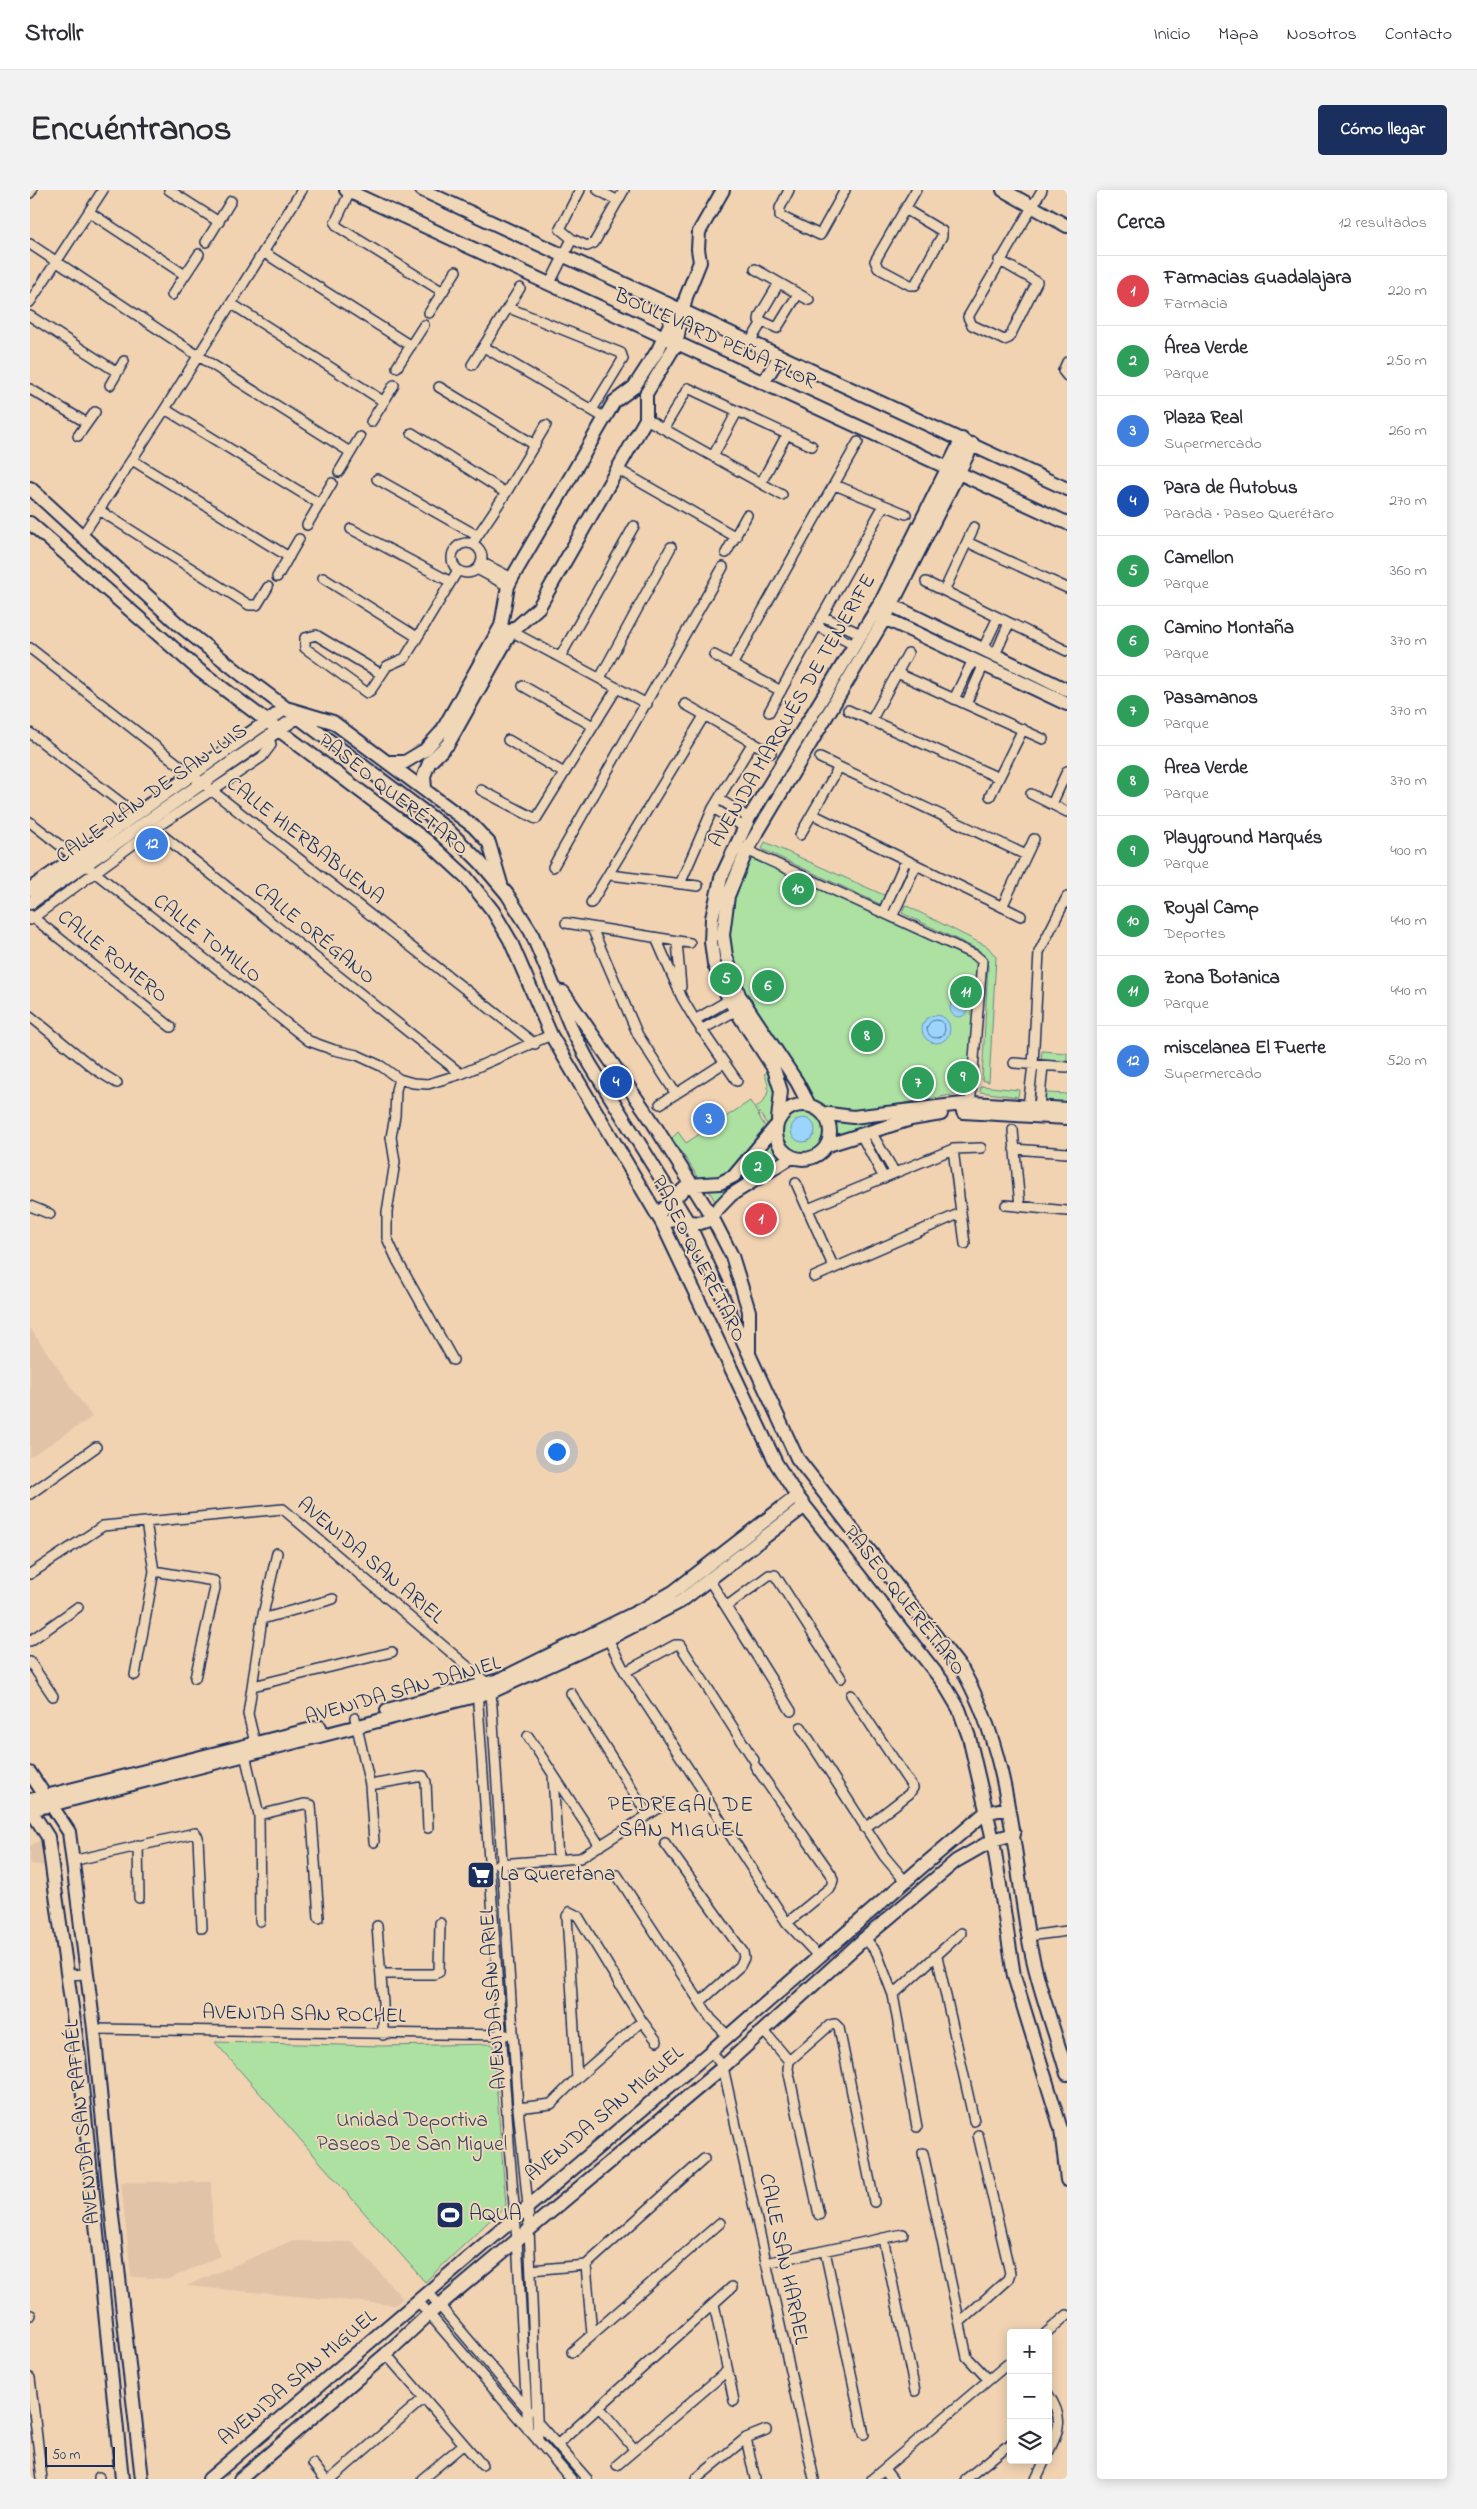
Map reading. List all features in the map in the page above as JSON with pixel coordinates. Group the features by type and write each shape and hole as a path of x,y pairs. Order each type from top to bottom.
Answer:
{"main road":[{"name":"BOULEVARD PEÑA FLOR","path":"422,190 1067,489"},
{"path":"424,788 424,776 429,763 448,744 506,629 510,582 614,402 634,387 686,297 700,262 698,249 699,232 722,190"},
{"path":"1003,190 1067,226"},
{"name":"BOULEVARD PEÑA FLOR","path":"348,191 1067,523"},
{"path":"389,762 405,762 425,750 442,731 506,629 539,607 619,470 646,419 646,394 676,344 680,309"},
{"path":"763,383 780,356"},
{"name":"AVENIDA MARQUÉS DE TENERIFE","path":"777,1123 781,1091 774,1069 732,1005 714,964 711,942 712,918 721,878 887,602 968,442"},
{"name":"PASEO QUERÉTARO","path":"30,488 178,624 297,717 447,829 480,862 502,888 530,932 573,1032 590,1064 688,1222 749,1357 798,1458 963,1671 980,1702 991,1732 1014,1834 1028,1936 1067,2074"},
{"name":"PASEO QUERÉTARO","path":"30,523 163,640 266,722 274,734 427,841 466,877 493,911 510,940 551,1035 660,1219 776,1464 801,1501 943,1682 959,1709 969,1737 985,1814 993,1840 1014,1976 1059,2122 1067,2180"},
{"path":"887,602 1067,690"},
{"path":"879,615 1067,704"},
{"name":"AVENIDA MARQUÉS DE TENERIFE","path":"809,1105 797,1082 739,995 726,956 723,935 728,896 747,823 857,640 879,615"},
{"path":"286,708 333,722 473,826 489,843 502,888"},
{"name":"CALLE PLAN DE SAN LUIS","path":"202,782 266,722 286,708"},
{"name":"CALLE PLAN DE SAN LUIS","path":"30,889 145,822 297,717"},
{"name":"CALLE PLAN DE SAN LUIS","path":"30,903 79,860"},
{"path":"548,971 650,1118 712,1217 732,1256 749,1311 749,1357"},
{"path":"660,1219 684,1188 693,1184 720,1183 734,1176 786,1110 797,1105 809,1105 822,1113 829,1122 831,1130 828,1145"},
{"path":"822,1113 853,1117 970,1107 1033,1106 1067,1109"},
{"path":"777,1123 779,1145 792,1158 806,1160 818,1155 828,1145 934,1114 970,1107 1067,1118"},
{"path":"660,1219 700,1223 712,1217 730,1194 792,1158"},
{"name":"AVENIDA SAN DANIEL","path":"483,1687 648,1613 680,1602 801,1501"},
{"name":"AVENIDA SAN DANIEL","path":"30,1807 48,1800 356,1722 483,1687 608,1639 648,1613 673,1592 801,1501"},
{"name":"AVENIDA SAN RAFAÉL","path":"30,1772 69,1832 94,2029 121,2297 142,2479"},
{"name":"AVENIDA SAN RAFAÉL","path":"30,1807 48,1837 79,2057 122,2479"},
{"name":"AVENIDA SAN MIGUEL","path":"209,2479 711,2051 905,1881 985,1814 1008,1808"},
{"name":"AVENIDA SAN MIGUEL","path":"243,2478 386,2354 429,2314 764,2031 865,1938 956,1861 993,1840 1014,1834"}],"street":[{"path":"30,302 103,190"},
{"path":"169,190 219,222"},
{"path":"82,536 165,410 197,355 232,304 302,190"},
{"path":"580,190 560,229 572,239 587,246 594,243 624,190"},
{"path":"598,190 618,201"},
{"path":"789,190 780,208 780,216 820,235 846,190"},
{"path":"905,209 942,231 942,236 915,285 910,285 878,268 875,264 905,209 916,190"},
{"path":"999,260 1037,282 1009,338 1004,340 972,325 968,317 999,260 1042,190"},
{"path":"348,191 335,217 338,227 443,292"},
{"path":"206,242 232,201"},
{"path":"89,212 185,275"},
{"path":"549,285 572,239"},
{"path":"30,244 197,355 350,452"},
{"path":"263,252 411,346"},
{"path":"172,295 199,254"},
{"path":"755,269 809,300"},
{"path":"430,313 456,271"},
{"path":"750,342 779,283"},
{"path":"472,365 520,288"},
{"path":"761,320 777,328 798,294"},
{"path":"232,304 384,401"},
{"path":"509,308 622,353 623,359 592,410"},
{"path":"30,316 117,372"},
{"path":"397,367 424,325"},
{"path":"484,347 605,418"},
{"path":"110,385 124,361"},
{"path":"1067,362 1063,371 1067,376"},
{"path":"371,422 394,385"},
{"path":"439,387 535,445"},
{"path":"634,387 646,394"},
{"path":"664,428 688,388 694,389 737,412 812,446"},
{"path":"30,389 87,423"},
{"path":"165,410 320,504"},
{"path":"78,436 95,412"},
{"path":"712,456 737,412"},
{"path":"646,419 782,495"},
{"path":"378,479 474,539 482,554 479,565 464,572 458,570 453,563 452,555 456,547 474,539 506,493 546,424"},
{"path":"412,433 506,493"},
{"path":"761,483 787,434"},
{"path":"339,472 360,437"},
{"path":"732,665 858,442"},
{"path":"132,460 288,557"},
{"path":"619,470 736,537"},
{"path":"307,525 332,483"},
{"path":"834,485 906,514"},
{"path":"769,712 884,505"},
{"path":"99,510 249,606 257,605 268,587"},
{"path":"726,553 747,515"},
{"path":"560,657 634,526"},
{"path":"944,591 974,527"},
{"path":"351,528 449,581"},
{"path":"277,577 299,539"},
{"path":"967,542 1067,588"},
{"path":"600,678 671,547"},
{"path":"479,565 510,582"},
{"path":"553,867 723,567"},
{"path":"381,674 316,635 305,638 305,648 367,693 392,662 405,658 449,581 458,570"},
{"path":"323,578 417,637"},
{"path":"926,582 1067,650"},
{"path":"822,616 857,640"},
{"path":"989,652 998,618"},
{"path":"989,652 1009,623"},
{"path":"817,626 857,640"},
{"path":"506,629 647,704"},
{"name":"CALLE HIERBABUENA","path":"30,648 535,1044"},
{"path":"871,720 908,653"},
{"path":"714,655 781,692"},
{"path":"954,699 978,662"},
{"path":"966,704 978,662"},
{"path":"897,673 1043,739"},
{"path":"523,686 594,726"},
{"path":"481,790 536,819 617,688"},
{"path":"685,704 770,753"},
{"path":"848,710 999,778"},
{"path":"591,903 610,875 704,716"},
{"path":"990,796 1023,730"},
{"name":"CALLE ORÉGANO","path":"30,733 145,822 461,1074"},
{"path":"508,740 564,773"},
{"path":"680,884 713,808 753,742"},
{"path":"820,758 1026,855"},
{"path":"800,835 839,767"},
{"path":"1052,804 1067,771"},
{"path":"32,917 94,874 145,822 202,782"},
{"path":"1031,794 1067,812"},
{"path":"719,799 747,823"},
{"path":"713,808 747,823"},
{"path":"812,814 1021,916"},
{"name":"CALLE TOMILLO","path":"30,822 309,1041 334,1050 357,1055 381,1066 399,1078 412,1083 428,1084 461,1074 535,1044 551,1035"},
{"path":"1002,907 1034,839"},
{"path":"741,847 975,955 982,961 970,1107"},
{"path":"883,912 906,860"},
{"path":"892,917 916,864"},
{"path":"610,875 698,886"},
{"path":"1033,1106 1033,1065 1040,952 1067,897"},
{"name":"CALLE ROMERO","path":"32,917 171,1027"},
{"path":"566,923 690,943"},
{"path":"592,928 638,1035 676,1094"},
{"path":"656,938 682,998 701,1030 737,1081"},
{"path":"677,942 682,998"},
{"path":"695,1020 732,1005"},
{"path":"701,1030 732,1005"},
{"path":"30,1016 96,1070 117,1083"},
{"path":"660,1104 724,1063"},
{"path":"1014,1063 1067,1067"},
{"path":"1033,1106 1043,1066"},
{"path":"399,1078 396,1090 392,1136 395,1162 387,1212 387,1238 397,1260 453,1360"},
{"path":"1013,1130 1020,1206"},
{"path":"866,1133 895,1173"},
{"path":"866,1133 884,1178"},
{"path":"808,1209 953,1149 981,1148"},
{"path":"1014,1148 1067,1153"},
{"path":"953,1149 965,1244"},
{"path":"796,1183 834,1268"},
{"path":"1006,1205 1067,1210"},
{"path":"30,1206 50,1214"},
{"path":"814,1277 961,1213"},
{"path":"30,1494 96,1447"},
{"name":"AVENIDA SAN ARIEL","path":"30,1574 100,1527 283,1509 483,1687 503,1864 518,2108 528,2206 539,2424 538,2441"},
{"path":"135,1675 154,1571 146,1522"},
{"path":"260,1921 259,1815 250,1749 248,1714 262,1619 277,1554"},
{"path":"154,1571 214,1581 215,1588 194,1678"},
{"path":"727,1606 769,1575 774,1575 841,1678"},
{"path":"708,1578 791,1711"},
{"path":"262,1619 333,1599"},
{"path":"30,1640 78,1607"},
{"path":"608,1639 625,1672 787,1923 819,1957"},
{"path":"625,1672 675,1645 680,1646 754,1763 831,1874 834,1880 831,1887 787,1923"},
{"path":"253,1686 392,1652"},
{"path":"30,1662 52,1696"},
{"name":"AVENIDA SAN ARIEL","path":"483,1687 490,1864 501,2035 518,2240 528,2430"},
{"path":"571,1693 648,1815"},
{"path":"851,1695 913,1788 909,1794 865,1828"},
{"path":"356,1722 370,1785 374,1842"},
{"path":"801,1727 865,1828 884,1856 905,1881"},
{"path":"528,1736 600,1846"},
{"path":"553,1775 558,1860"},
{"path":"370,1785 423,1776 426,1782 428,1828"},
{"path":"490,1864 580,1858 667,1803"},
{"path":"259,1815 304,1804 311,1805 319,1918"},
{"path":"72,1861 195,1833 198,1837 202,1928"},
{"path":"665,1843 743,1952 744,1958 740,1966 700,2002"},
{"path":"138,1845 139,1898"},
{"path":"617,1875 711,2019 728,2036"},
{"path":"577,2078 567,1916 570,1912 578,1916 642,2021 657,2041"},
{"path":"381,1974 434,1974 439,1972 441,1966 440,1923"},
{"path":"377,1926 383,2035"},
{"path":"1028,1936 1067,1931"},
{"path":"893,1995 961,1933"},
{"path":"865,1938 877,1953 893,1995 917,2127"},
{"path":"936,1956 974,2121"},
{"path":"66,1975 87,1974"},
{"path":"518,2108 550,2104 642,2021"},
{"path":"819,2216 788,2069 789,2061 830,2025 835,2024 839,2028 874,2202"},
{"name":"AVENIDA SAN ROCHEL","path":"94,2029 383,2035 514,2035"},
{"path":"764,2031 789,2061"},
{"name":"CALLE SAN HARAEL","path":"711,2051 723,2066 814,2479"},
{"path":"960,2322 1008,2279 1010,2273 978,2135"},
{"path":"923,2154 967,2357 988,2379"},
{"path":"531,2270 586,2265 704,2159"},
{"path":"572,2352 720,2223"},
{"path":"766,2263 903,2234"},
{"path":"883,2238 914,2391"},
{"path":"825,2251 864,2434"},
{"path":"586,2265 592,2334"},
{"path":"557,2445 732,2287"},
{"path":"428,2292 587,2479"},
{"path":"103,2299 121,2297"},
{"path":"418,2301 571,2479"},
{"path":"714,2304 734,2401"},
{"path":"1051,2329 1067,2315"},
{"path":"386,2354 482,2465"},
{"path":"872,2479 1007,2364"},
{"path":"616,2465 727,2371"},
{"path":"30,2378 42,2479"},
{"path":"331,2479 424,2399"},
{"path":"1052,2400 1060,2417 1058,2433 1052,2445"},
{"path":"1052,2409 1056,2406"},
{"path":"599,2407 635,2450"},
{"path":"696,2479 746,2438 766,2430"},
{"path":"746,2438 755,2479"},
{"path":"422,2479 464,2444"},
{"path":"966,2479 1007,2446"},
{"path":"313,2464 325,2479"},
{"path":"1036,2479 1043,2464"},
{"path":"884,2469 892,2479"}],"shaded area":[{"path":"30,1328 92,1417 30,1457"},
{"path":"40,1840 44,1866 30,1864 30,1846"},
{"path":"121,2182 211,2182 213,2238 221,2256 169,2279 131,2277"},
{"path":"291,2241 353,2242 403,2299 395,2305 186,2286"}],"green space":[{"path":"765,842 886,896 882,905 762,849"},
{"path":"747,851 982,962 967,1088 963,1093 853,1112 818,1105 798,1081 740,995 726,956 729,896"},
{"path":"905,905 988,947 996,957 989,1082 982,1080 988,966 979,950 902,913"},
{"path":"1042,1051 1067,1053 1067,1063 1041,1061"},
{"path":"774,1069 778,1080 771,1130 756,1108 768,1093 768,1084 764,1074"},
{"path":"981,1086 1019,1090 1018,1097 980,1092"},
{"path":"1046,1093 1067,1094 1067,1106 1045,1105"},
{"path":"750,1101 769,1133 734,1176 706,1181 698,1177 672,1138 678,1132 686,1143"},
{"path":"967,1104 968,1110 921,1114 834,1140 834,1120"},
{"path":"803,1107 812,1109 820,1114 825,1122 827,1131 825,1140 820,1148 812,1153 803,1155 794,1153 786,1148 781,1140 779,1131 781,1122 786,1114 794,1109"},
{"path":"772,1136 777,1149 788,1159 716,1203 707,1187 719,1185"},
{"name":"Unidad Deportiva Paseos De San Miguel","path":"215,2042 382,2046 493,2044 506,2205 425,2282"}],"water":[{"path":"959,999 965,1002 968,1008 965,1014 959,1017 953,1014 950,1008 953,1002"},
{"path":"936,1015 946,1019 950,1029 946,1039 936,1043 926,1039 922,1029 926,1019"},
{"path":"803,1118 812,1121 815,1130 812,1139 803,1142 794,1139 791,1130 794,1121"}],"place":[{"name":"miscelanea El Fuerte","path":"152,844"},
{"name":"Royal Camp","path":"798,889"},
{"name":"Camellon","path":"726,979"},
{"name":"Camino Montaña","path":"768,986"},
{"name":"Zona Botanica","path":"966,992"},
{"name":"Area Verde","path":"867,1036"},
{"name":"Playground Marqués","path":"963,1077"},
{"name":"Para de Autobus","path":"616,1082"},
{"name":"Pasamanos","path":"918,1083"},
{"name":"Plaza Real","path":"709,1119"},
{"name":"Área Verde","path":"758,1167"},
{"name":"Farmacias Guadalajara","path":"761,1219"},
{"name":"La Queretana","path":"481,1875"},
{"name":"AQUA","path":"450,2215"}],"district":[{"name":"PEDREGAL DE SAN MIGUEL","path":"681,1818"}]}
